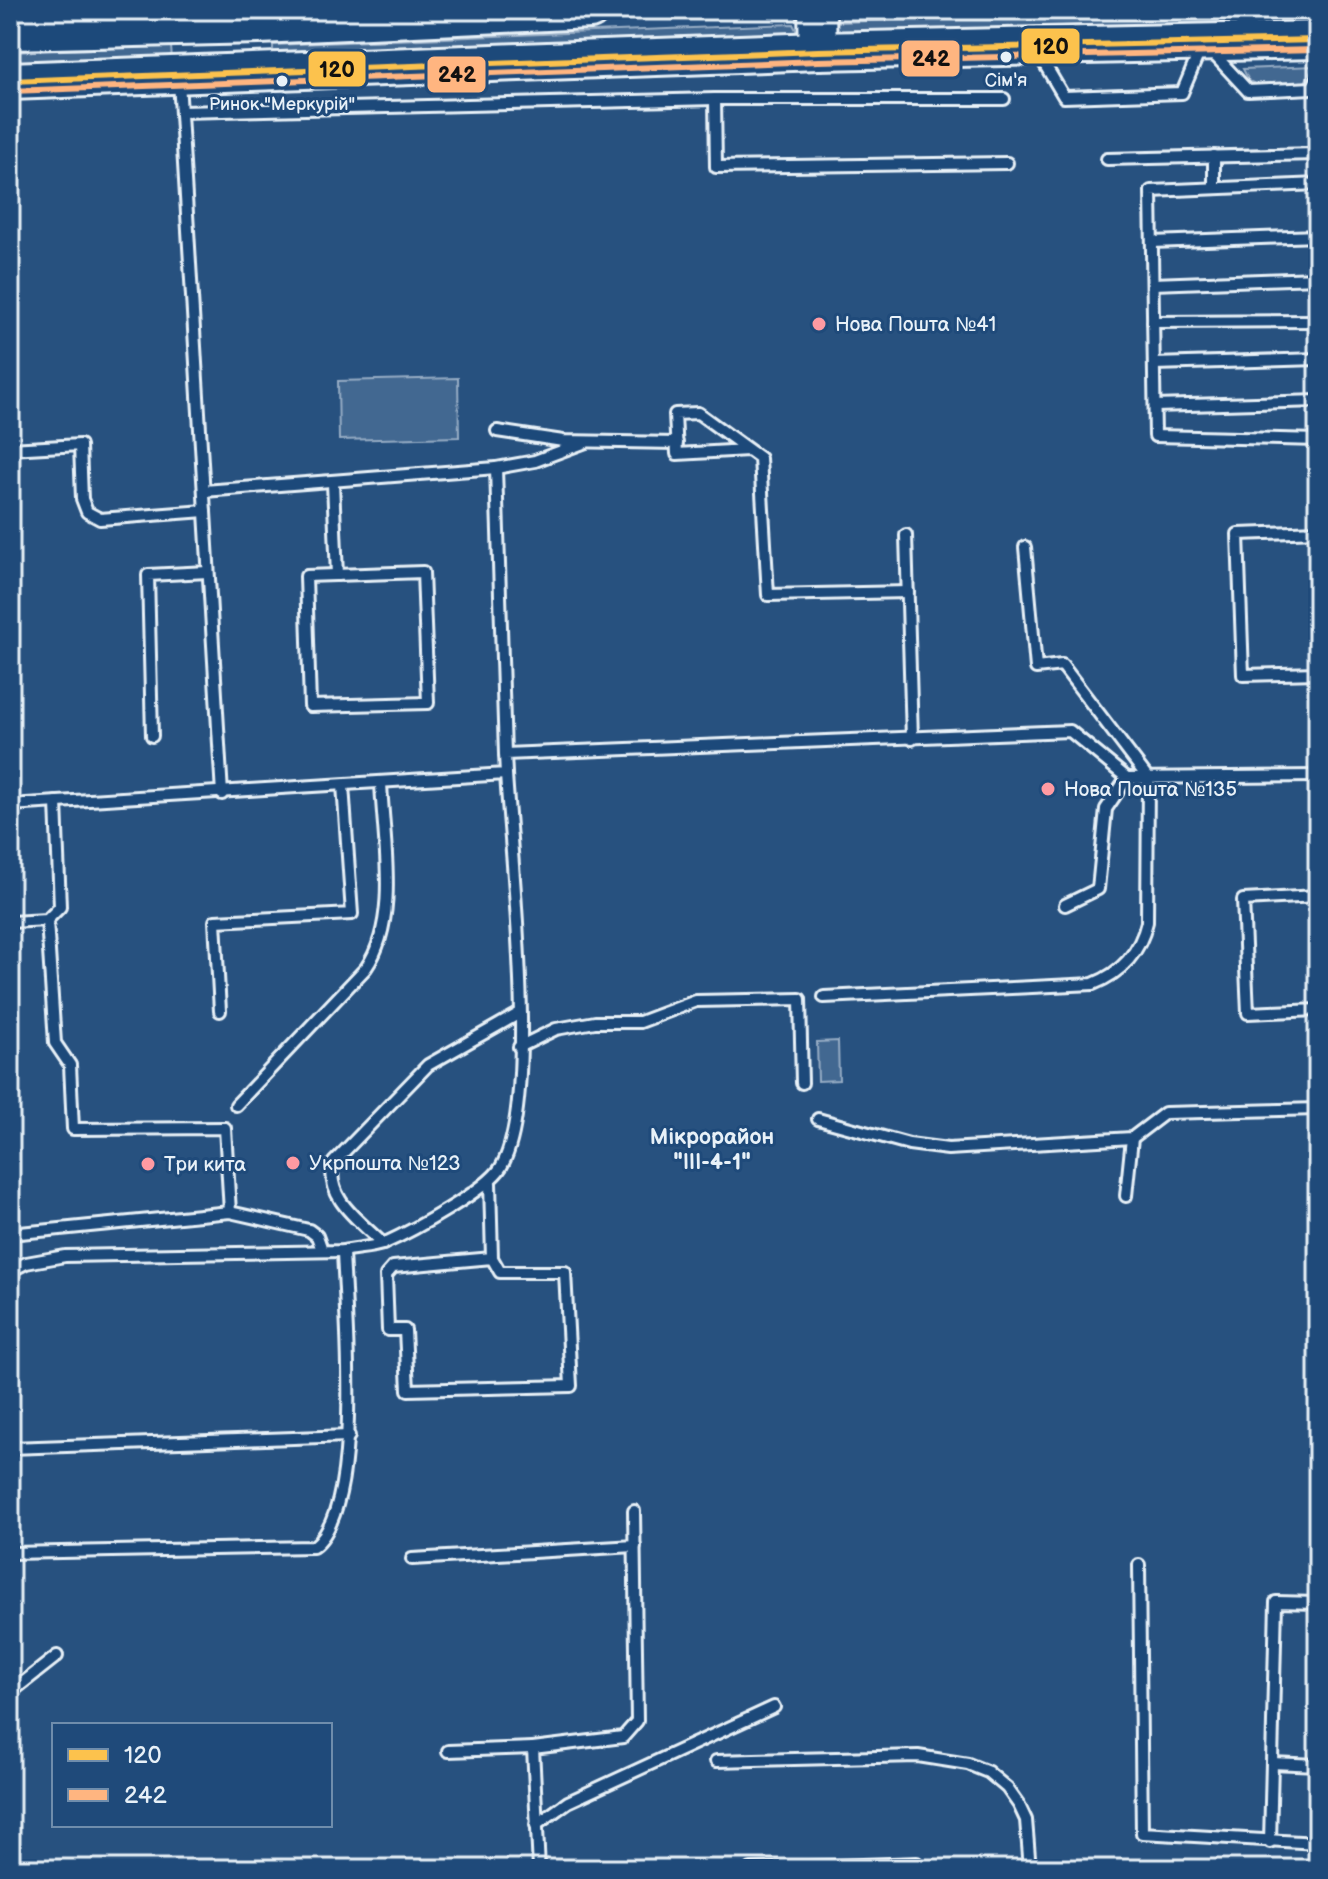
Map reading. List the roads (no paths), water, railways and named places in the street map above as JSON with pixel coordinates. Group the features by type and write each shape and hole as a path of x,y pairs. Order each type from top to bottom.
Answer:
{"highway":[{"path":"10,31 590,10"},
{"path":"817,10 818,51"},
{"path":"183,27 183,75"},
{"path":"10,81 818,51 1318,40"}],"lane":[{"path":"1035,47 1064,97 1182,93 1203,42 1248,91 1312,88 1318,77"},
{"path":"183,75 181,112 222,794"},
{"path":"181,112 715,99 1004,99"},
{"path":"715,99 716,167 1007,163"},
{"path":"1107,159 1318,154"},
{"path":"1214,156 1214,188"},
{"path":"1318,184 1151,191 1155,436 1318,440"},
{"path":"1152,242 1318,236"},
{"path":"1153,284 1318,278"},
{"path":"1153,322 1318,321"},
{"path":"1154,364 1318,359"},
{"path":"1155,406 1318,401"},
{"path":"748,450 677,454 675,414 698,413 760,458 768,595 908,592"},
{"path":"497,431 526,437 677,443"},
{"path":"204,491 496,468 535,461 590,440"},
{"path":"10,449 80,445 82,499 87,512 100,519 205,511"},
{"path":"10,1271 26,1263 65,1256 343,1251 383,1244 490,1183 510,1149 515,1133 520,1013 505,754 496,468"},
{"path":"333,483 337,575"},
{"path":"1318,531 1238,534 1243,675 1318,673"},
{"path":"906,535 912,739"},
{"path":"824,997 1093,984 1109,978 1134,953 1147,922 1148,778 1062,665 1036,668 1025,547"},
{"path":"152,736 148,575 208,572"},
{"path":"423,572 428,703 310,706 306,576 337,575 423,572"},
{"path":"505,754 1070,731 1127,778 1318,776"},
{"path":"10,805 506,774"},
{"path":"1065,905 1098,889 1106,809 1127,778"},
{"path":"236,1105 366,968 381,943 386,916 381,782"},
{"path":"220,1011 215,921 352,914 343,785"},
{"path":"10,922 47,920 60,907 56,802"},
{"path":"1318,896 1243,900 1248,1013 1318,1010"},
{"path":"47,920 55,1043 70,1065 73,1129 225,1128 230,1212"},
{"path":"519,1047 556,1029 595,1022 640,1022 696,1001 800,999 802,1083"},
{"path":"383,1244 337,1198 331,1183 334,1162 428,1065 520,1013"},
{"path":"818,1119 927,1148 1132,1138 1165,1113 1318,1109"},
{"path":"1126,1196 1132,1138"},
{"path":"490,1183 492,1258 500,1272 565,1272 571,1386 408,1390 405,1330 388,1330 386,1275 393,1267 492,1258"},
{"path":"10,1234 230,1212 309,1230 317,1236 322,1250"},
{"path":"10,1553 313,1547 326,1538 333,1523 349,1436 343,1251"},
{"path":"10,1448 349,1436"},
{"path":"448,1751 533,1748 623,1737 637,1721 634,1511"},
{"path":"412,1559 635,1546"},
{"path":"1139,1565 1142,1833 1318,1843"},
{"path":"1270,1842 1276,1602 1318,1603"},
{"path":"10,1693 57,1656"},
{"path":"536,1825 568,1802 774,1707"},
{"path":"533,1748 539,1869"},
{"path":"716,1761 918,1756 968,1764 988,1772 1007,1788 1019,1805 1026,1820 1030,1869"},
{"path":"1272,1763 1318,1765"},
{"path":"751,1869 917,1863 917,1869"}],"place":[{"name":"Сім'я","path":"1006,57"},
{"name":"Ринок \"Меркурiй\"","path":"282,81"},
{"name":"Нова Пошта №41","path":"819,324"},
{"name":"Нова Пошта №135","path":"1048,789"},
{"name":"Укрпошта №123","path":"293,1163"},
{"name":"Три кита","path":"148,1164"}],"district":[{"name":"Мікрорайон \"ІІІ-4-1\"","path":"712,1148"}]}
